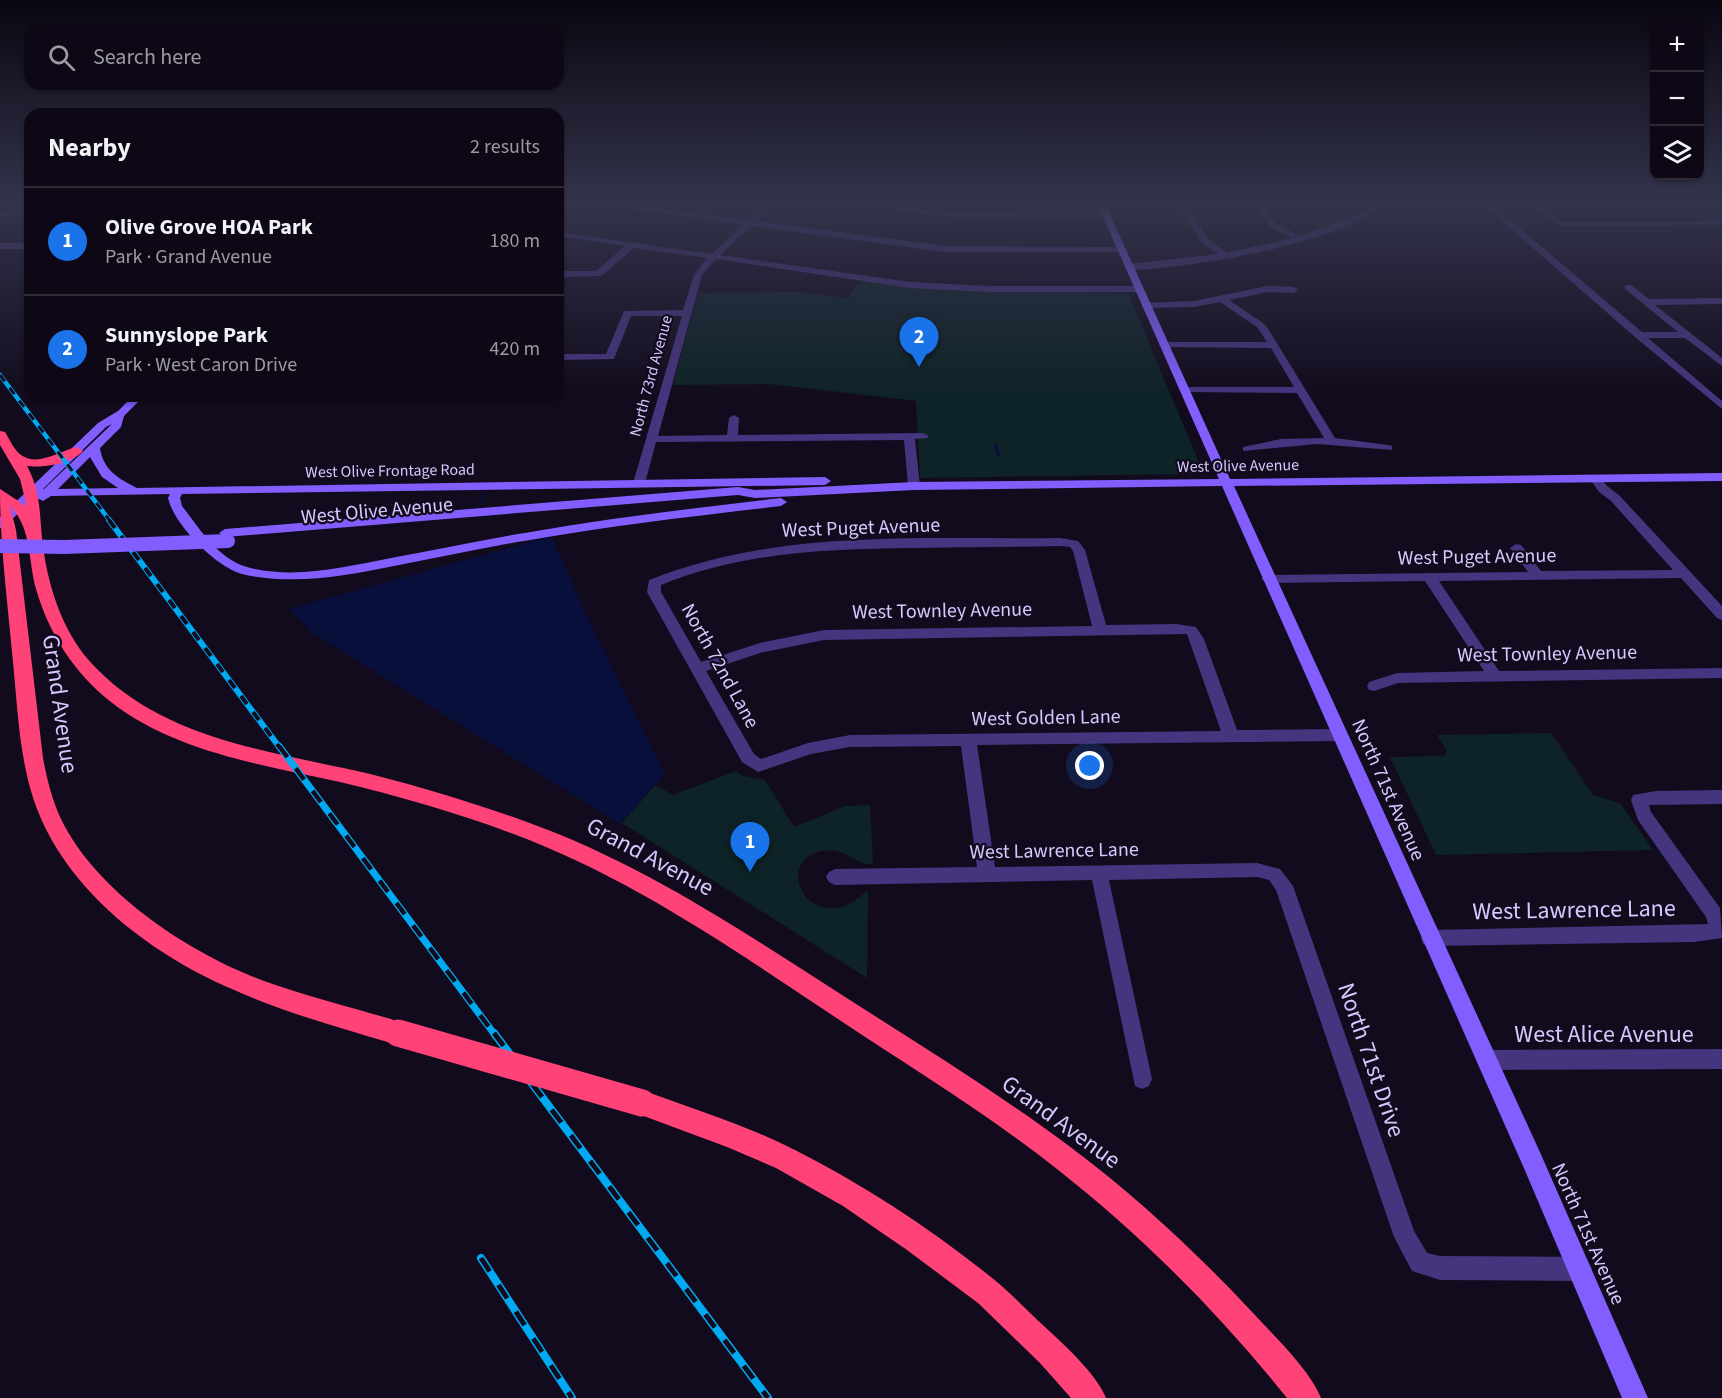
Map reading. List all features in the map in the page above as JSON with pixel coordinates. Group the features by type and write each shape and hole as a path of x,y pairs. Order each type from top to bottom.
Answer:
{"highway":[{"path":"0,435 14,457 31,503"},
{"path":"14,457 24,462 43,462 76,451"},
{"path":"0,486 31,503"},
{"path":"0,494 31,503"},
{"name":"Grand Avenue","path":"0,494 8,590 31,745 42,794 59,831 78,861 105,892 133,918 176,948 220,973 308,1006 642,1103 730,1135 785,1159 852,1197 917,1240 987,1293 1050,1353 1091,1398"},
{"name":"Grand Avenue","path":"31,503 42,581 59,630 69,648 91,674 126,703 181,731 225,748 384,786 493,818 596,859 675,901 767,959 1064,1158 1112,1196 1176,1254 1235,1316 1306,1398"}],"main road":[{"name":"North 71st Avenue","path":"1129,267 1580,1269 1635,1398"},
{"path":"31,503 102,425 122,413 133,402"},
{"path":"3,530 94,448 117,425 122,413"},
{"path":"94,448 94,456 119,486 141,490"},
{"name":"West Olive Avenue","path":"3,530 77,538 327,536 740,499 755,494 914,486 1722,477"},
{"name":"West Olive Frontage Road","path":"31,503 141,490 864,480 914,486"},
{"path":"179,490 174,498 176,507 211,551 226,563 246,571 295,577 332,574 522,537 626,520 737,506 873,495 914,486"},
{"name":"West Olive Avenue","path":"0,546 64,548 226,537"}],"street":[{"path":"564,274 598,274 607,266"},
{"name":"North 73rd Avenue","path":"639,483 686,313 698,275 705,266"},
{"path":"783,266 910,285 990,289 1138,289"},
{"path":"1129,267 1144,266"},
{"path":"1558,266 1722,406"},
{"path":"1629,287 1722,363"},
{"path":"1145,305 1183,305 1268,289 1294,290"},
{"path":"1222,299 1260,325 1332,442"},
{"path":"1646,302 1720,302"},
{"path":"564,357 610,357 627,313 686,313"},
{"path":"1638,335 1687,335"},
{"path":"1164,345 1273,345"},
{"path":"1185,390 1299,390"},
{"path":"732,438 734,418"},
{"path":"856,424 856,437"},
{"path":"909,436 914,486"},
{"path":"651,439 923,436"},
{"path":"1247,449 1270,442 1359,442 1388,448"},
{"path":"1596,479 1722,615"},
{"name":"West Puget Avenue","path":"654,583 737,558 798,548 828,545 1060,542 1074,544 1078,550 1100,630"},
{"path":"1516,548 1538,576"},
{"name":"West Puget Avenue","path":"1268,579 1685,574"},
{"path":"1429,577 1495,676"},
{"name":"North 72nd Lane","path":"654,583 654,592 748,759 758,766"},
{"name":"West Townley Avenue","path":"698,668 755,648 824,635 1191,630 1197,639 1231,736"},
{"name":"West Townley Avenue","path":"1374,686 1397,678 1722,673"},
{"name":"West Golden Lane","path":"758,766 774,764 830,743 850,741 1338,735"},
{"path":"968,740 987,874"},
{"name":"West Lawrence Lane","path":"1430,938 1694,934 1719,931 1714,914 1644,814 1639,800 1722,797"},
{"name":"West Lawrence Lane","path":"835,877 1257,870 1274,874"},
{"path":"1099,872 1142,1079"},
{"name":"North 71st Drive","path":"1274,874 1284,886 1405,1238 1419,1263 1440,1268 1580,1269"},
{"name":"West Alice Avenue","path":"1486,1060 1722,1059"}],"green space":[{"path":"860,281 951,290 1128,293 1203,472 920,478 916,401 771,384 673,385 698,293 799,292 847,298"},
{"path":"1551,733 1593,795 1620,803 1653,850 1436,855 1390,757 1444,756 1447,751 1437,735"},
{"path":"736,771 743,776 765,780 794,827 845,806 870,805 873,864 861,862 837,851 821,851 808,856 801,865 798,876 800,887 806,897 816,904 829,908 848,905 868,891 867,978 622,823 655,785 673,795"}],"shaded area":[{"path":"551,536 579,599 665,774 620,824 311,632 289,609"}],"waterway":[{"path":"995,445 999,455"},
{"path":"480,501 483,494"}],"railway":[{"path":"0,375 110,521"},
{"path":"109,520 280,748"},
{"path":"279,746 495,1035"},
{"path":"494,1033 768,1398"},
{"path":"481,1258 572,1398"}],"place":[{"name":"Sunnyslope Park","path":"919,367"},
{"name":"Olive Grove HOA Park","path":"750,872"}]}
